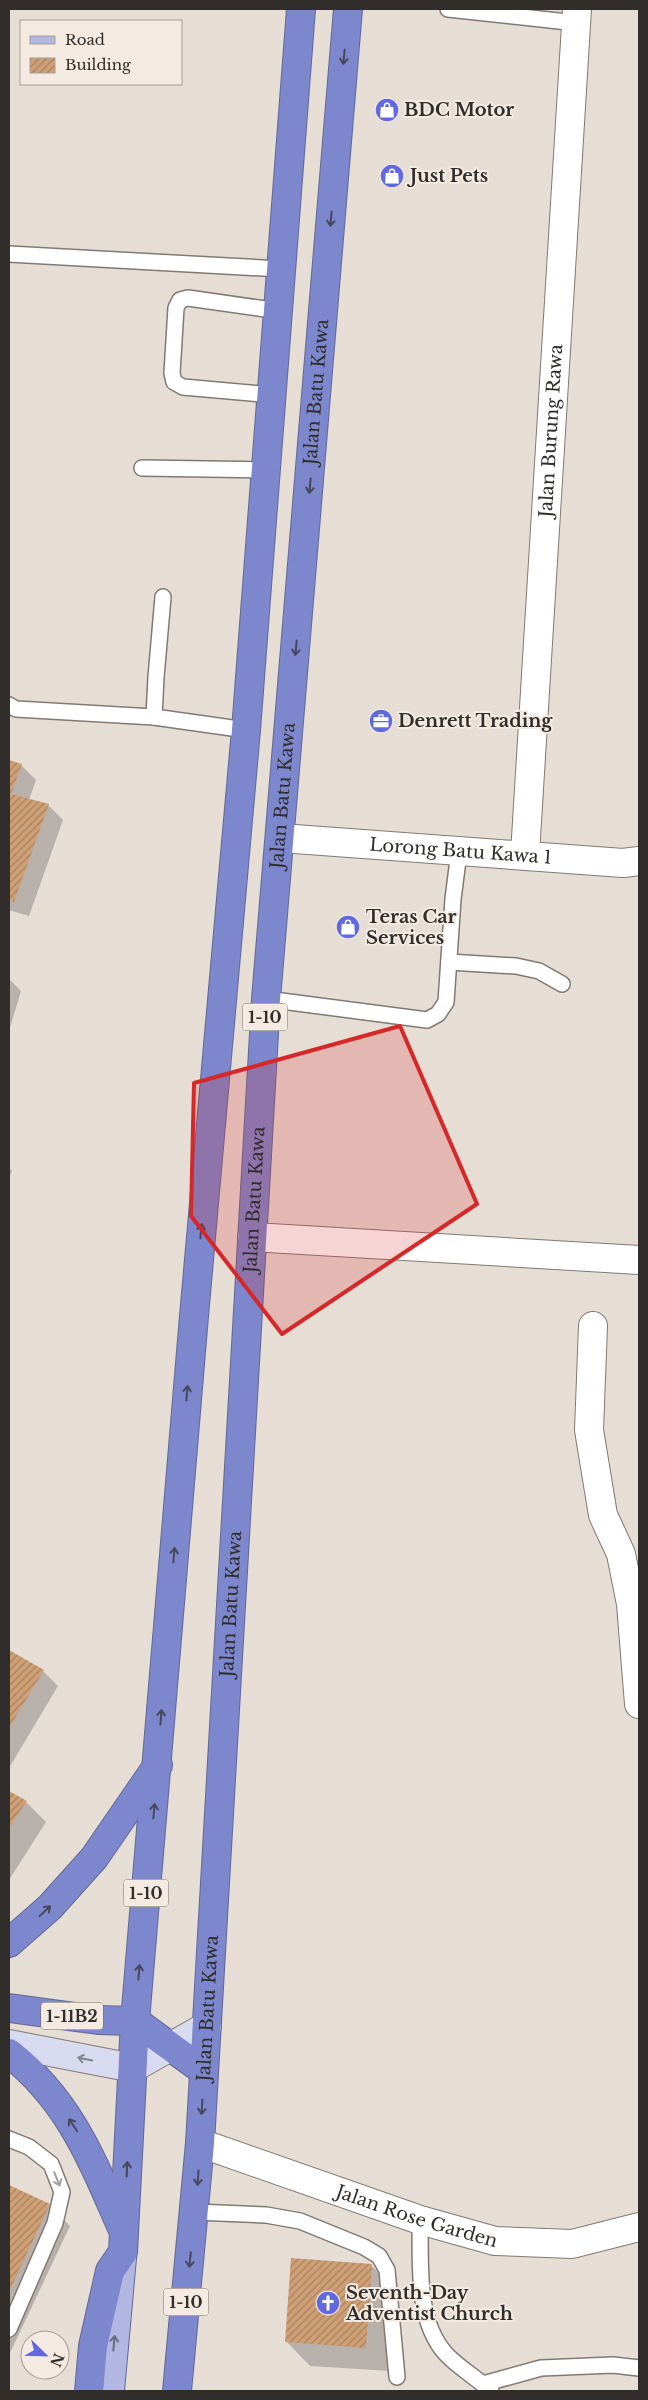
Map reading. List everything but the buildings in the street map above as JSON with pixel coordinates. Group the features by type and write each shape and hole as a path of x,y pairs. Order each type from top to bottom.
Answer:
{"highway":[{"name":"1-10","path":"119,2252 135,2021 158,1765 194,1316 246,730 301,9"},
{"name":"Jalan Batu Kawa","path":"177,2391 200,2143 266,999 281,838 348,9"},
{"path":"9,1943 50,1907 94,1858 125,1810 158,1765"},
{"name":"1-11B2","path":"9,2008 98,2020 135,2021"},
{"path":"135,2021 204,2071"},
{"path":"9,2053 27,2067 59,2103 82,2138 119,2252 93,2346 89,2391"}],"main road":[{"path":"9,2044 132,2068 207,2026"},
{"name":"1-10","path":"110,2391 119,2252"}],"street":[{"name":"Jalan Burung Rawa","path":"524,854 577,16"},
{"name":"Lorong Batu Kawa 1","path":"281,838 459,852 524,854 624,863 639,861"},
{"path":"252,1237 639,1260"},
{"path":"593,1326 589,1430 603,1515 621,1554 631,1604 639,1704"},
{"name":"Jalan Rose Garden","path":"200,2143 420,2220 495,2241 572,2244 639,2227"}],"lane":[{"path":"448,9 577,16"},
{"path":"9,254 281,268"},
{"path":"272,395 183,387 174,382 172,373 176,308 180,300 188,298 278,311"},
{"path":"142,468 266,470"},
{"path":"154,717 163,597"},
{"path":"9,705 16,709 154,717 246,730"},
{"path":"266,999 427,1020 438,1014 446,1002 459,852"},
{"path":"449,962 516,966 539,970 562,984"},
{"path":"9,2139 29,2147 51,2164 62,2192 55,2223 9,2329"},
{"path":"195,2212 266,2215 300,2222 364,2247 379,2256 387,2270 396,2377"},
{"path":"420,2220 420,2282 431,2330 446,2353 487,2388 542,2368 613,2365 639,2368"}],"highlighted area":[{"path":"400,1026 477,1204 282,1334 191,1216 194,1083"}],"place":[{"name":"BDC Motor","path":"387,110"},
{"name":"Just Pets","path":"392,176"},
{"name":"Denrett Trading","path":"381,721"},
{"name":"Teras Car Services","path":"348,927"},
{"name":"Seventh-Day Adventist Church","path":"328,2303"}]}
